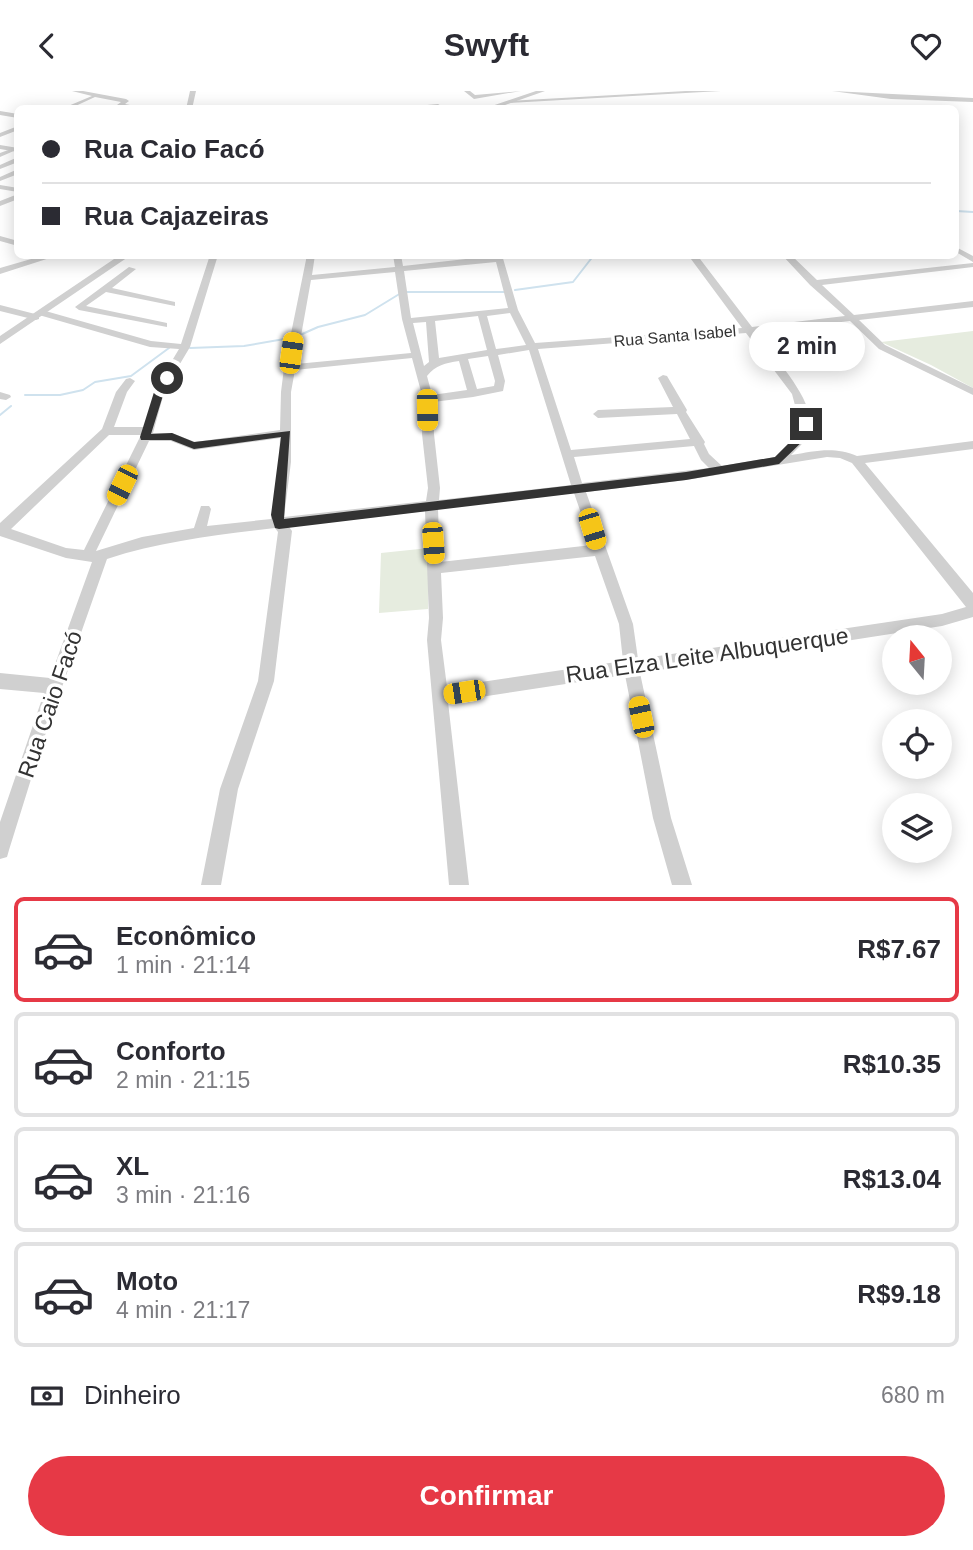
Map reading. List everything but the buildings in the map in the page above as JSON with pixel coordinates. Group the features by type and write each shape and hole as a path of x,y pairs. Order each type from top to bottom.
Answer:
{"street":[{"path":"75,91 126,101 120,105"},
{"path":"467,91 474,97 518,91"},
{"path":"506,104 542,91"},
{"path":"558,91 573,105"},
{"path":"564,91 569,105"},
{"path":"506,104 566,98 718,91"},
{"path":"835,91 891,97 973,100"},
{"path":"73,105 97,96"},
{"path":"959,251 973,262"},
{"path":"0,271 41,259"},
{"path":"0,341 121,259"},
{"name":"Rua Caio Facó","path":"0,851 56,686 94,557 147,434 160,389 185,347 213,259"},
{"path":"211,885 229,789 266,681 285,531 279,524 277,515 286,433 286,393 310,259"},
{"path":"397,259 428,400 434,506 431,517 435,568 434,640 459,885"},
{"path":"308,278 489,259"},
{"path":"499,259 513,310 536,355 598,550 626,624 631,667 663,818 682,885"},
{"path":"695,259 789,380 804,413 806,424 803,435 779,460"},
{"path":"790,259 882,347 973,392"},
{"path":"813,283 973,262"},
{"path":"112,265 137,270 79,307 164,325"},
{"path":"106,289 172,304"},
{"name":"Rua Santa Isabel","path":"434,363 531,347 852,320 973,304"},
{"path":"0,308 39,315 144,342 185,347"},
{"path":"409,321 513,310"},
{"path":"428,400 499,389 500,381 482,315"},
{"path":"423,374 434,363 430,320"},
{"path":"289,368 417,355"},
{"path":"463,358 473,394"},
{"path":"663,378 705,457 719,470"},
{"path":"130,380 123,389 114,417 106,431 0,530 66,554 94,557 142,542 200,532 434,506 832,453 856,460 973,445"},
{"path":"598,414 682,410"},
{"path":"106,431 170,436 194,446 286,433"},
{"path":"567,454 699,442"},
{"path":"856,460 973,604"},
{"path":"200,532 205,509"},
{"path":"435,568 598,550"},
{"name":"Rua Elza Leite Albuquerque","path":"440,696 942,620 973,611"},
{"path":"0,681 56,686"}],"shaded area":[{"path":"973,331 973,388 881,342"},
{"path":"429,548 428,609 379,613 381,553"}],"waterway":[{"path":"959,211 973,212"},
{"path":"515,290 573,282 591,259"},
{"path":"405,292 504,292"},
{"path":"300,335 318,327 365,315 401,293"},
{"path":"190,348 244,346 290,338"},
{"path":"25,395 60,395 83,390 95,382 131,376 169,348"},
{"path":"0,415 11,406"}],"route":[{"path":"167,378 160,389 145,437 172,437 194,446 286,433 285,462 277,515 279,524 686,476 779,460 803,435 806,424"}]}
